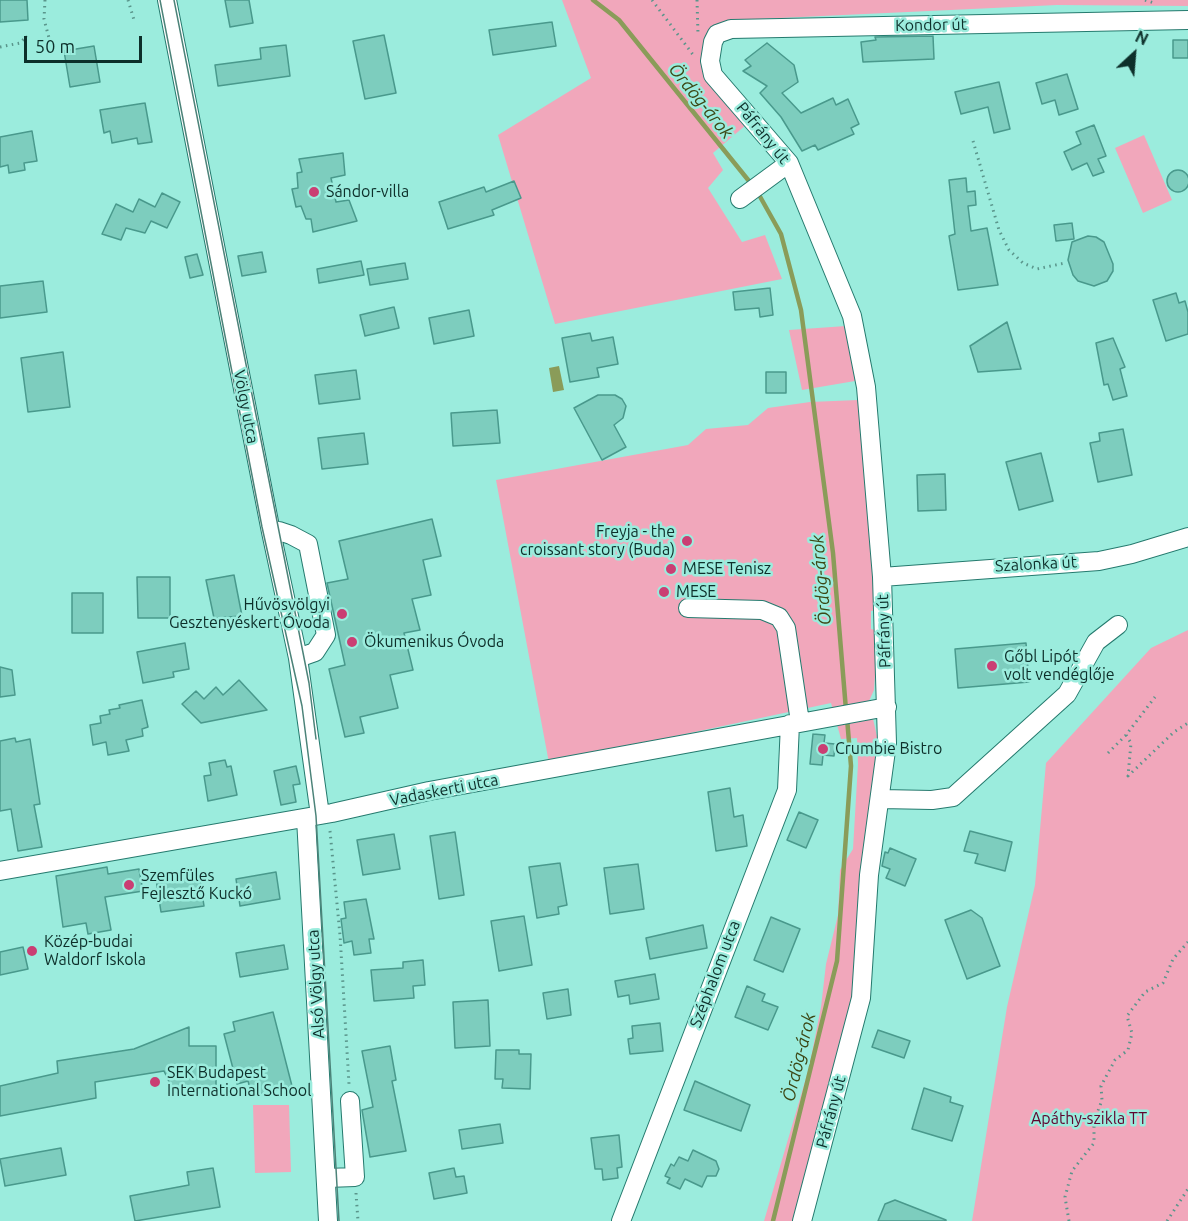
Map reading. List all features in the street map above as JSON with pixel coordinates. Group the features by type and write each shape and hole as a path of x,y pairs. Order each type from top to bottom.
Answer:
{"street":[{"name":"Völgy utca","path":"167,0 271,532 298,658 318,816"},
{"name":"Kondor út","path":"713,75 710,61 713,42 717,34 731,29 1188,20"},
{"name":"Páfrány út","path":"713,75 789,164 852,316 866,387 882,577 878,709 887,743 869,875 861,998 802,1221"},
{"path":"740,199 789,164"},
{"path":"271,532 279,531 308,544 326,635 315,652 298,658"},
{"name":"Szalonka út","path":"882,577 1099,561 1132,554 1188,537"},
{"name":"Széphalom utca","path":"621,1221 787,790 795,723 786,628 779,617 762,610 688,608"},
{"path":"881,800 932,800 953,797 1067,694 1096,642 1118,625"},
{"name":"Vadaskerti utca","path":"0,871 318,816 429,791 878,709"},
{"name":"Alsó Völgy utca","path":"318,816 328,1221"},
{"path":"327,1178 355,1177 350,1101"}],"path":[{"path":"45,0 44,19 49,38"},
{"path":"128,0 134,20"},
{"path":"652,0 699,62 713,75"},
{"path":"0,47 20,43 27,36"},
{"path":"973,141 999,230 1009,250 1023,263 1037,269 1065,263"},
{"path":"1108,753 1126,735 1155,697"},
{"path":"1126,735 1131,742 1128,776 1174,732 1188,723"},
{"path":"318,816 340,935 350,1101"},
{"path":"1069,1221 1065,1197 1072,1170 1094,1143 1094,1122 1102,1100 1101,1086 1115,1060 1128,1050 1132,1033 1127,1016 1145,992 1163,983 1173,959 1188,942"},
{"path":"355,1177 358,1221"},
{"path":"1167,1221 1188,1190"}],"green space":[{"path":"562,0 1188,0 1188,6 1057,5 737,20 708,51 746,125 713,153 723,170 708,188 742,242 765,235 782,279 555,324 498,135 591,78"},
{"path":"1144,135 1172,200 1143,213 1115,148"},
{"path":"846,326 855,381 802,390 789,330"},
{"name":"MESE","path":"858,400 873,539 876,610 871,611 871,629 878,631 874,690 869,701 878,741 879,782 856,1000 794,1221 764,1221 809,1068 821,1007 826,964 838,915 840,870 853,849 858,764 857,738 841,739 831,703 549,763 496,480 688,445 706,429 748,425 768,408 810,402"},
{"name":"Apáthy-szikla TT","path":"1188,630 1188,1221 972,1221 1007,1007 1035,885 1046,763 1151,648"},
{"path":"253,1105 289,1105 291,1172 255,1173"}],"shaded area":[{"path":"559,366 564,390 553,392 549,368"}],"building":[{"path":"0,0 27,0 28,20 0,22"},
{"path":"225,0 249,0 253,23 230,27"},
{"path":"552,22 556,46 493,55 489,30"},
{"path":"384,35 396,93 365,99 353,41"},
{"path":"933,36 934,59 863,62 861,42 876,40 875,37"},
{"path":"1173,40 1188,40 1188,58 1173,58"},
{"path":"767,43 794,65 798,82 782,93 801,113 833,98 836,105 848,99 859,124 851,128 854,134 818,150 815,145 802,151 781,117 760,93 767,86 743,71 751,66 745,60"},
{"path":"286,45 290,76 218,86 215,65 261,59 260,48"},
{"path":"94,46 100,82 70,87 64,51"},
{"path":"1067,74 1078,109 1059,115 1055,100 1042,104 1036,83"},
{"path":"999,82 1010,129 994,133 988,107 961,114 955,92"},
{"path":"145,103 152,142 138,144 137,138 112,143 110,131 104,133 100,110"},
{"path":"1094,125 1106,156 1098,159 1104,172 1093,176 1087,163 1072,170 1064,152 1081,144 1076,132"},
{"path":"32,131 37,161 24,163 25,170 9,173 8,165 0,167 0,137"},
{"name":"Sándor-villa","path":"343,153 345,175 331,178 336,202 349,200 357,221 313,232 311,219 306,219 301,206 296,207 292,189 298,188 297,173 302,172 299,159"},
{"path":"1178,170 1186,173 1189,181 1186,189 1178,192 1170,189 1167,181 1170,173"},
{"path":"966,178 967,192 975,191 976,205 968,206 971,231 987,228 998,285 958,290 949,236 955,234 949,180"},
{"path":"514,181 521,198 492,210 494,215 448,229 439,202 484,187 486,192"},
{"path":"162,193 180,202 167,228 151,221 145,233 126,228 121,240 102,234 116,204 133,212 139,199 155,207"},
{"path":"1072,223 1074,239 1056,241 1054,225"},
{"path":"1088,236 1096,237 1104,242 1113,264 1113,271 1107,281 1094,286 1078,281 1073,275 1068,260 1072,242"},
{"path":"262,252 266,272 242,276 238,256"},
{"path":"197,254 203,275 190,278 185,257"},
{"path":"361,261 364,275 319,283 317,269"},
{"path":"405,263 408,279 370,285 367,269"},
{"path":"43,281 47,312 0,318 0,286"},
{"path":"770,288 773,315 760,317 759,308 735,310 733,292"},
{"path":"1176,293 1179,303 1185,301 1188,312 1188,334 1166,341 1153,300"},
{"path":"394,307 399,328 365,336 360,315"},
{"path":"469,310 474,336 434,344 429,318"},
{"path":"1007,322 1021,369 978,372 970,346"},
{"path":"590,333 592,341 613,337 618,364 597,368 599,377 570,382 562,338"},
{"path":"1113,338 1125,367 1120,369 1127,396 1113,400 1108,384 1104,385 1096,343"},
{"path":"63,352 70,407 28,412 21,358"},
{"path":"356,370 360,399 319,404 315,375"},
{"path":"766,372 786,372 786,393 766,393"},
{"path":"598,395 615,395 622,399 626,406 623,418 614,425 626,447 602,460 574,408"},
{"path":"497,410 500,443 453,446 451,413"},
{"path":"1123,429 1132,475 1098,482 1090,443 1100,441 1099,433"},
{"path":"364,433 368,464 322,469 318,438"},
{"path":"1041,453 1053,501 1019,510 1006,462"},
{"path":"945,474 946,510 918,511 917,475"},
{"path":"432,519 441,556 423,560 431,595 412,599 420,630 404,633 413,670 390,675 398,708 360,717 364,733 345,737 329,669 345,665 327,583 348,579 339,541"},
{"path":"234,575 242,616 214,618 206,580"},
{"path":"137,577 170,577 170,618 138,618"},
{"path":"72,593 103,593 103,633 72,633"},
{"path":"185,643 189,669 173,672 174,677 143,683 137,652"},
{"name":"Gőbl Lipót volt vendéglője","path":"1026,643 1029,682 958,688 955,649"},
{"path":"0,667 12,670 15,695 0,697"},
{"path":"239,680 267,710 201,723 182,704 196,691 204,699 216,687 223,695"},
{"path":"142,700 148,727 142,729 143,736 126,740 129,751 108,755 106,742 93,745 90,725 101,723 100,716 110,714 109,710 120,708 119,705"},
{"name":"Crumbie Bistro","path":"813,734 825,735 824,743 835,744 834,756 823,755 822,765 810,764"},
{"path":"15,738 16,742 30,739 40,804 34,805 42,847 18,851 11,809 0,811 0,741"},
{"path":"225,760 227,767 231,766 237,795 208,801 204,776 211,775 209,763"},
{"path":"296,766 300,784 293,785 296,802 281,805 274,771"},
{"path":"730,788 734,817 743,815 747,846 716,851 708,792"},
{"path":"799,812 818,820 806,848 787,840"},
{"path":"970,831 1012,842 1005,871 975,863 978,854 964,851"},
{"path":"455,832 464,895 439,899 430,836"},
{"path":"394,834 400,869 363,875 357,840"},
{"path":"890,848 916,859 905,886 886,878 890,869 882,866 885,852 888,853"},
{"path":"560,863 567,905 558,907 559,914 537,918 529,867"},
{"path":"638,864 644,909 610,914 604,868"},
{"path":"107,867 108,874 139,869 143,891 105,897 111,930 88,934 86,923 63,927 56,876"},
{"path":"276,872 280,899 240,906 236,879"},
{"path":"199,873 204,906 161,912 156,879"},
{"path":"366,899 374,939 369,939 371,953 354,955 352,941 344,943 341,919 346,918 344,902"},
{"path":"971,910 982,918 1000,966 967,979 945,920"},
{"path":"524,916 532,965 499,971 491,921"},
{"path":"771,917 800,929 783,972 754,960"},
{"path":"703,925 707,948 650,959 646,938"},
{"path":"284,945 288,969 240,977 236,953"},
{"path":"23,947 28,969 0,975 0,952"},
{"path":"423,960 425,985 413,986 414,998 374,1001 371,970 403,968 403,962"},
{"path":"655,974 659,999 630,1004 629,995 618,997 615,981"},
{"path":"747,986 765,994 762,1001 778,1007 768,1030 735,1017"},
{"path":"568,989 571,1015 547,1019 543,993"},
{"path":"488,1000 490,1046 455,1048 453,1002"},
{"path":"273,1012 292,1086 252,1096 248,1081 237,1084 224,1034 235,1031 233,1022"},
{"path":"660,1023 663,1051 630,1054 628,1039 633,1038 632,1026"},
{"path":"189,1027 189,1046 216,1046 216,1088 172,1088 164,1071 95,1082 96,1098 0,1116 0,1086 58,1073 57,1061 134,1049"},
{"path":"878,1030 910,1041 904,1058 872,1047"},
{"path":"390,1046 396,1080 392,1081 406,1151 370,1157 362,1110 373,1107 362,1051"},
{"path":"496,1050 519,1050 519,1054 531,1054 530,1089 502,1088 503,1079 495,1079"},
{"path":"695,1081 750,1105 741,1131 684,1110"},
{"path":"924,1088 951,1097 950,1102 963,1106 952,1141 912,1129"},
{"path":"500,1124 503,1143 462,1149 459,1130"},
{"path":"619,1135 622,1167 617,1168 618,1178 603,1180 602,1169 595,1169 591,1138"},
{"path":"61,1148 66,1175 5,1186 0,1159"},
{"path":"693,1150 716,1161 719,1169 716,1176 707,1176 702,1187 685,1179 680,1189 667,1183 670,1178 665,1176 671,1164 674,1166 679,1157 688,1161"},
{"path":"213,1168 220,1207 135,1221 130,1196 189,1185 187,1172"},
{"path":"454,1168 456,1177 464,1176 467,1193 434,1199 429,1173"},
{"path":"895,1200 946,1221 878,1221 885,1204"}],"waterway":[{"name":"Ördög-árok","path":"593,0 619,20 753,186"},
{"name":"Ördög-árok","path":"758,193 781,234 801,310 833,553 846,710"},
{"name":"Ördög-árok","path":"773,1221 837,961 851,766 847,718"}],"tram line":[{"path":"160,0 262,527 302,706 316,816 339,1221"},
{"path":"174,0 309,683 316,739"}],"place":[{"name":"Sándor-villa","path":"314,192"},
{"name":"Freyja - the croissant story (Buda)","path":"687,541"},
{"name":"MESE Tenisz","path":"671,569"},
{"name":"MESE","path":"664,592"},
{"name":"Hűvösvölgyi Gesztenyéskert Óvoda","path":"342,614"},
{"name":"Ökumenikus Óvoda","path":"352,642"},
{"name":"Gőbl Lipót volt vendéglője","path":"992,666"},
{"name":"Crumbie Bistro","path":"823,749"},
{"name":"Szemfüles Fejlesztő Kuckó","path":"129,885"},
{"name":"Közép-budai Waldorf Iskola","path":"32,951"},
{"name":"SEK Budapest International School","path":"155,1082"}]}
